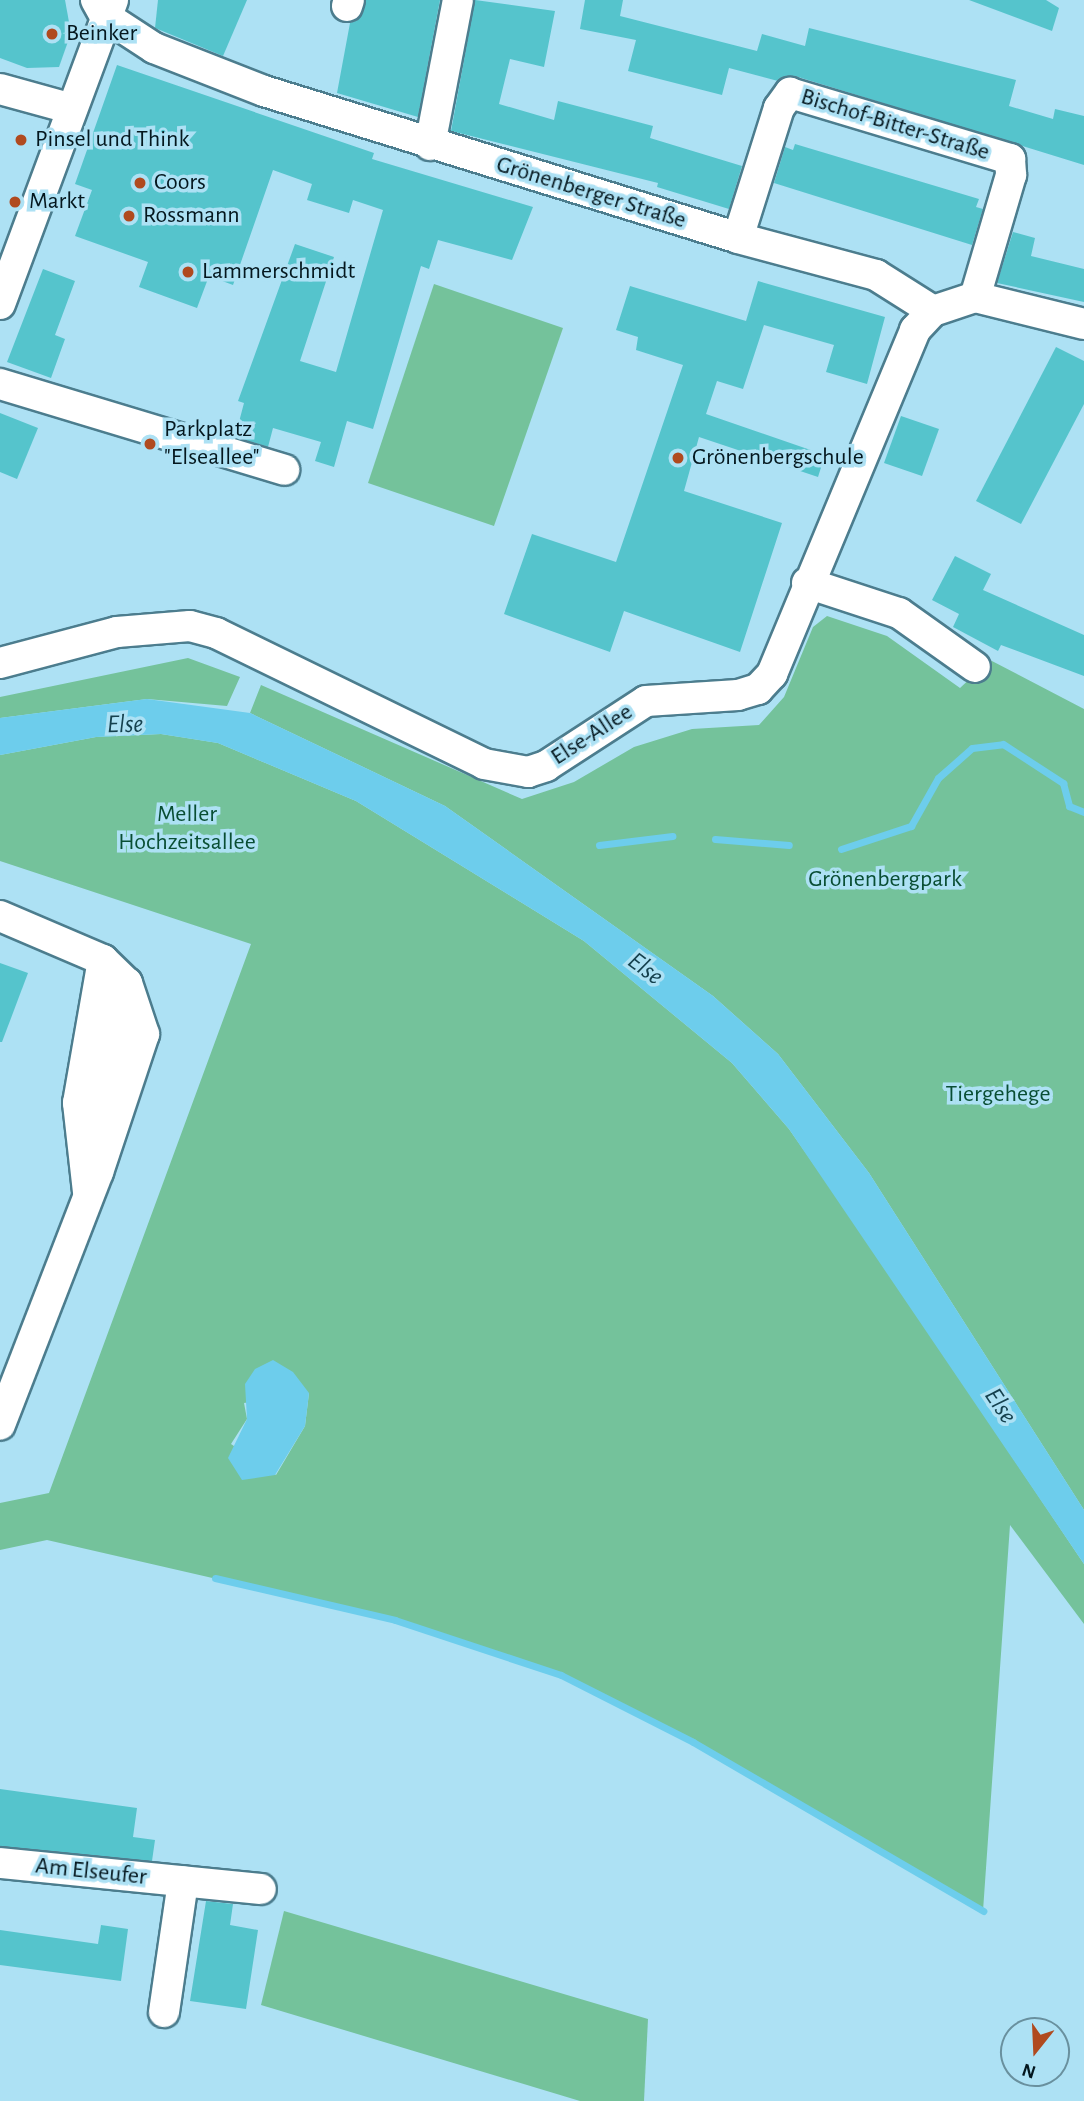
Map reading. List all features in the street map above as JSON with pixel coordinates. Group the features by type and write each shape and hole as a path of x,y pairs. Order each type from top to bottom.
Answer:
{"street":[{"path":"430,145 458,0"},
{"path":"0,304 105,5"},
{"name":"Grönenberger Straße","path":"105,5 154,48 430,145 738,238 876,275 933,311"},
{"path":"0,89 69,108"},
{"name":"Bischof-Bitter-Straße","path":"738,238 779,108 790,93 1010,159 1011,175 975,297"},
{"path":"933,311 975,297 1084,324"},
{"name":"Else-Allee","path":"0,663 117,632 190,626 216,634 484,764 528,772 546,766 646,701 758,689 772,674 807,583 915,330 933,311"},
{"path":"0,384 284,470"},
{"path":"807,583 899,613 975,667"},
{"path":"0,916 103,960 127,983 144,1034 89,1196 0,1425"},
{"path":"89,1196 78,1104 103,960"},
{"path":"85,1167 127,983"},
{"name":"Am Elseufer","path":"0,1863 261,1889"},
{"name":"Am Elseufer","path":"164,2012 183,1881"}],"green space":[{"path":"434,284 563,328 494,526 368,483"},
{"name":"Grönenbergpark","path":"827,616 887,636 960,688 990,660 1084,709 1084,1510 869,1173 778,1054 713,996 445,806 250,713 261,685 522,799 574,782 634,747 692,729 759,725 784,697 813,627"},
{"path":"188,658 240,677 227,706 147,699 0,718 0,697"},
{"name":"Meller Hochzeitsallee","path":"161,734 218,743 356,801 584,941 732,1063 789,1129 1084,1564 1084,1624 1010,1525 983,1911 693,1742 561,1675 395,1620 47,1540 0,1550 0,1503 49,1493 251,944 0,861 0,755 96,737","holes":["309,1393 305,1426 276,1475 231,1444 247,1419 244,1403"]},
{"path":"284,1911 648,2019 644,2101 580,2101 261,2005"}],"water":[{"name":"Else","path":"147,699 250,713 445,806 713,996 778,1054 869,1173 1084,1510 1084,1564 789,1129 732,1063 584,941 356,801 218,743 161,734 96,737 0,755 0,718"},
{"path":"273,1360 293,1372 309,1393 305,1426 275,1475 242,1480 228,1458 247,1419 245,1384 255,1369"}],"building":[{"path":"0,0 65,0 71,33 59,67 27,68 0,58"},
{"path":"158,0 247,0 223,56 155,28"},
{"path":"366,0 440,0 418,117 337,93 350,23 359,19"},
{"path":"475,0 555,11 544,67 510,59 499,104 554,120 558,101 653,126 650,138 742,166 729,209 657,187 658,183 451,131"},
{"path":"585,0 623,0 620,16 757,51 762,34 805,46 809,28 1016,80 1009,106 1053,119 1055,109 1084,116 1084,165 795,76 778,81 729,68 722,95 628,71 636,40 580,29"},
{"path":"969,0 1046,0 1059,8 1052,31"},
{"path":"117,65 374,153 372,159 533,207 512,260 438,240 429,269 421,266 373,429 347,421 334,467 315,461 321,442 273,428 268,447 235,437 244,403 238,401 295,244 334,257 300,361 336,372 383,210 353,200 349,213 307,200 312,184 273,170 233,285 209,276 197,308 139,287 148,262 75,236 92,190 75,184"},
{"path":"795,144 979,199 976,207 983,209 972,245 774,183 785,147 793,150"},
{"path":"1013,232 1035,238 1031,256 1084,269 1084,302 997,283"},
{"path":"43,269 75,281 55,335 65,339 51,378 7,362"},
{"path":"758,281 885,317 867,384 826,372 834,345 764,325 743,389 717,381 706,414 825,455 818,477 699,437 684,491 782,523 740,652 624,611 610,652 504,614 532,534 616,562 683,365 636,350 638,337 616,330 630,286 746,321"},
{"path":"1056,347 1084,361 1084,404 1021,524 976,501"},
{"path":"0,413 38,428 17,479 0,472"},
{"path":"901,416 939,429 922,476 884,463"},
{"path":"955,556 991,574 983,590 1084,635 1084,676 1001,645 998,651 953,627 959,614 932,600"},
{"path":"0,963 28,973 2,1042 0,1042"},
{"path":"0,1789 137,1808 133,1837 155,1840 152,1861 0,1846"},
{"path":"206,1901 233,1904 230,1925 258,1930 246,2009 190,2001"},
{"path":"101,1925 128,1929 121,1981 0,1965 0,1930 98,1944"}],"waterway":[{"path":"841,849 911,826 938,778 972,748 1003,744 1063,783 1069,806 1084,812"},
{"path":"599,845 672,836"},
{"path":"715,839 789,845"},
{"path":"215,1578 395,1620 561,1675 693,1742 983,1911"}],"place":[{"name":"Beinker","path":"52,34"},
{"name":"Pinsel und Think","path":"21,140"},
{"name":"Coors","path":"140,183"},
{"name":"Markt","path":"15,202"},
{"name":"Rossmann","path":"129,216"},
{"name":"Lammerschmidt","path":"188,272"},
{"name":"Parkplatz \"Elseallee\"","path":"150,444"},
{"name":"Grönenbergschule","path":"678,458"}],"park label":[{"name":"Tiergehege","path":"998,1095"}]}
